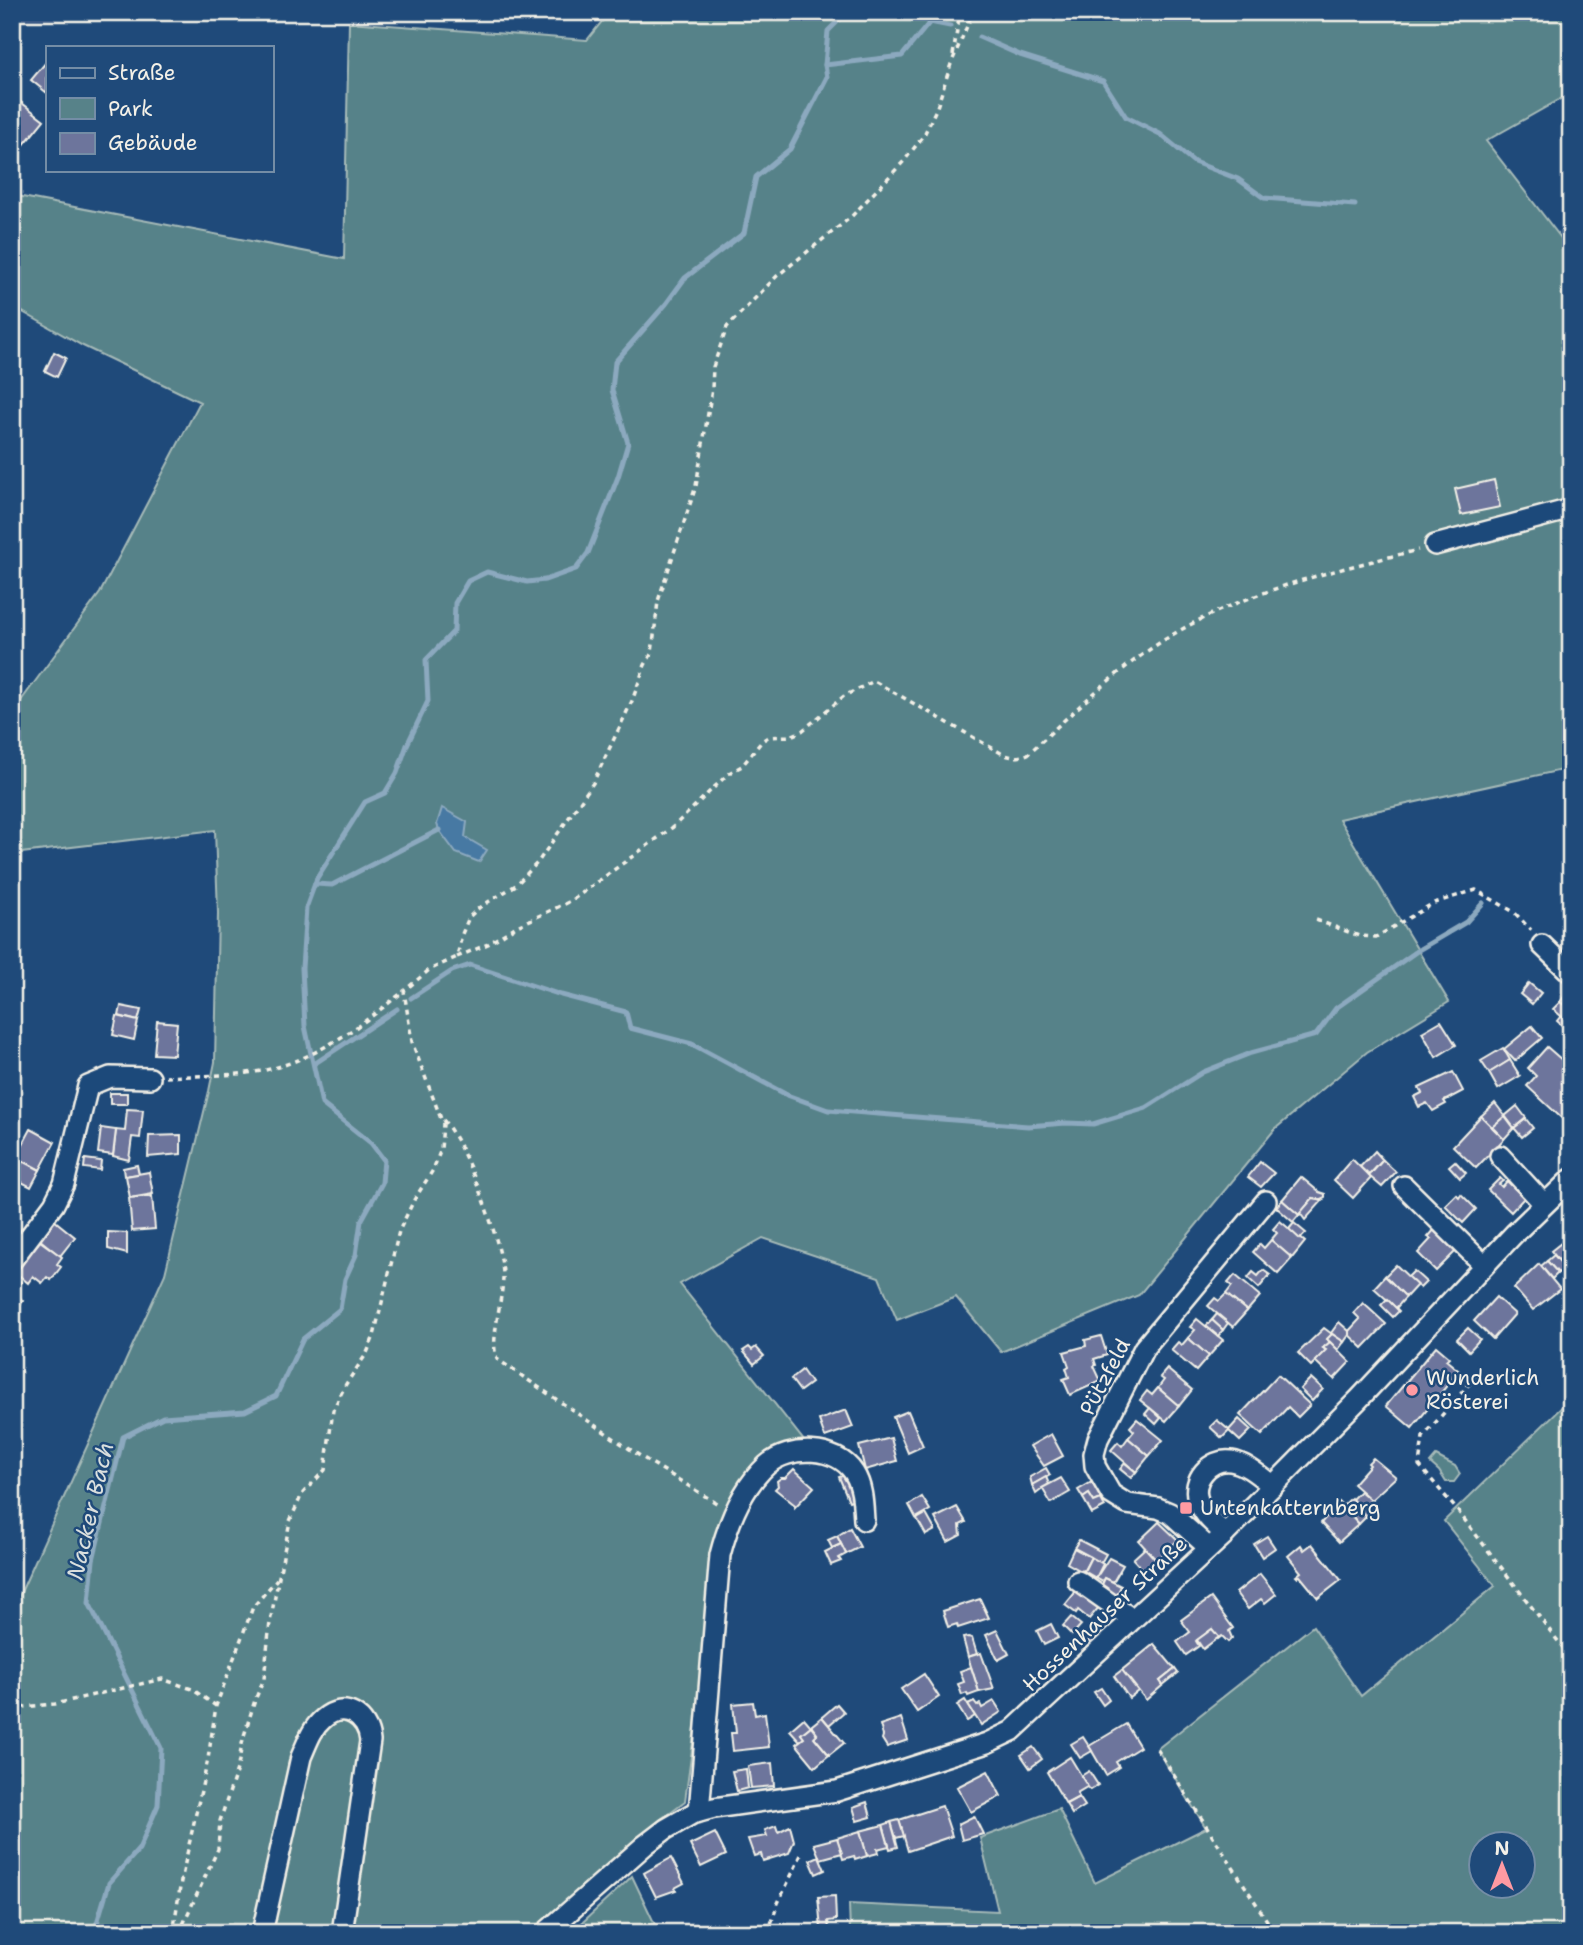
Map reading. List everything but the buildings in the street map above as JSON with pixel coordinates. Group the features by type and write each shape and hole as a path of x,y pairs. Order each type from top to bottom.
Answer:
{"street":[{"path":"1435,545 1571,509"},
{"path":"1542,945 1571,973"},
{"path":"12,1260 54,1204 64,1184 88,1086 110,1077 150,1078"},
{"path":"1500,1156 1544,1204"},
{"name":"Hossenhauser Straße","path":"545,1933 645,1845 673,1825 699,1812 837,1791 1000,1738 1021,1723 1131,1618 1225,1534 1357,1400 1483,1265 1571,1179"},
{"path":"1404,1186 1483,1265"},
{"name":"Pützfeld","path":"1209,1548 1170,1513 1158,1508 1127,1504 1111,1494 1095,1465 1094,1454 1098,1439 1144,1348 1266,1201"},
{"path":"699,1812 720,1555 727,1526 754,1480 768,1464 781,1456 796,1452 831,1455 849,1467 863,1498 864,1520"},
{"path":"1225,1534 1198,1502 1198,1481 1207,1469 1214,1463 1232,1461 1244,1465 1273,1486"},
{"path":"1078,1581 1131,1618"},
{"path":"262,1933 301,1758 310,1735 318,1724 326,1716 341,1712 353,1713 363,1720 368,1728 370,1741 342,1933"}],"path":[{"path":"951,64 960,12"},
{"path":"457,957 469,917 516,885 538,862 593,783 652,653 658,601 696,486 712,389 713,367 727,327 777,276 851,217 905,160 924,135 937,107 951,64 973,12"},
{"path":"150,1078 254,1072 272,1069 318,1052 429,970 488,944 515,927 571,901 673,827 729,773 743,766 762,741 768,737 791,736 802,732 844,696 874,681 1001,753 1013,758 1020,757 1028,754 1124,669 1191,624 1268,592 1435,545"},
{"path":"1316,920 1359,936 1376,937 1434,903 1476,890 1514,912 1542,945"},
{"path":"404,991 412,1042 441,1118 453,1132 482,1198 501,1262 502,1280 495,1355 497,1359 651,1463 734,1514"},
{"path":"179,1933 218,1849 220,1821 247,1726 264,1679 278,1578 295,1508 302,1494 325,1470 332,1410 367,1353 374,1336 399,1231 433,1170 441,1149 441,1118"},
{"path":"1477,1376 1423,1437 1419,1465 1571,1658"},
{"path":"173,1933 216,1706 253,1607 278,1578"},
{"path":"12,1703 24,1707 55,1704 162,1679 192,1689 216,1706"},
{"path":"1157,1749 1275,1933"},
{"path":"768,1933 778,1903 801,1855"}],"shaded area":[{"path":"12,12 188,12 12,22"},
{"path":"442,808 467,822 465,837 487,850 479,862 456,853 439,830 437,824"}],"green space":[{"path":"498,12 1571,12 1571,93 1486,141 1571,251 1571,768 1339,819 1449,1002 1367,1052 1275,1129 1139,1295 1001,1352 956,1297 897,1320 879,1277 763,1238 680,1284 808,1446 771,1455 714,1551 685,1801 529,1933 12,1933 12,1800 18,1791 12,1761 12,1612 165,1274 215,1062 218,913 215,830 12,854 12,713 100,593 200,402 83,346 12,306 12,195 344,259 349,22 587,40 603,20"},
{"path":"1571,1398 1571,1933 850,1933 849,1904 998,1911 980,1838 1059,1809 1095,1883 1206,1828 1157,1749 1313,1626 1361,1696 1495,1586 1444,1521"},
{"path":"1436,1456 1455,1466 1460,1474 1454,1482 1446,1482 1430,1463"},
{"path":"632,1876 659,1933 571,1933 626,1882"}],"waterway":[{"name":"Nacker Bach","path":"94,1933 109,1883 139,1849 158,1805 161,1748 89,1603 93,1560 123,1437 163,1417 245,1411 276,1396 303,1339 340,1309 345,1279 356,1255 361,1221 382,1183 384,1160 371,1143 322,1104 305,1026 302,968 306,908 317,878 365,802 385,793 397,773 428,701 426,660 454,631 455,603 468,581 487,572 527,582 545,580 576,569 588,553 618,477 628,443 612,390 615,362 685,278 744,233 756,177 790,149 827,77 825,65 828,31 845,14 859,17 870,16 870,12"},
{"path":"825,65 902,56 930,22 950,26"},
{"path":"979,37 1020,55 1103,81 1126,117 1160,134 1194,162 1238,179 1264,198 1355,205"},
{"path":"315,884 332,885 439,830"},
{"path":"411,998 452,971 470,965 561,995 626,1012 630,1028 692,1044 787,1095 828,1110 1028,1126 1093,1124 1146,1108 1203,1072 1251,1053 1316,1035 1336,1008 1420,949 1466,922 1483,903"},
{"path":"314,1064 397,1009"}],"place":[{"name":"Wunderlich Rösterei","path":"1412,1390"},
{"name":"Untenkatternberg","path":"1186,1508"}]}
